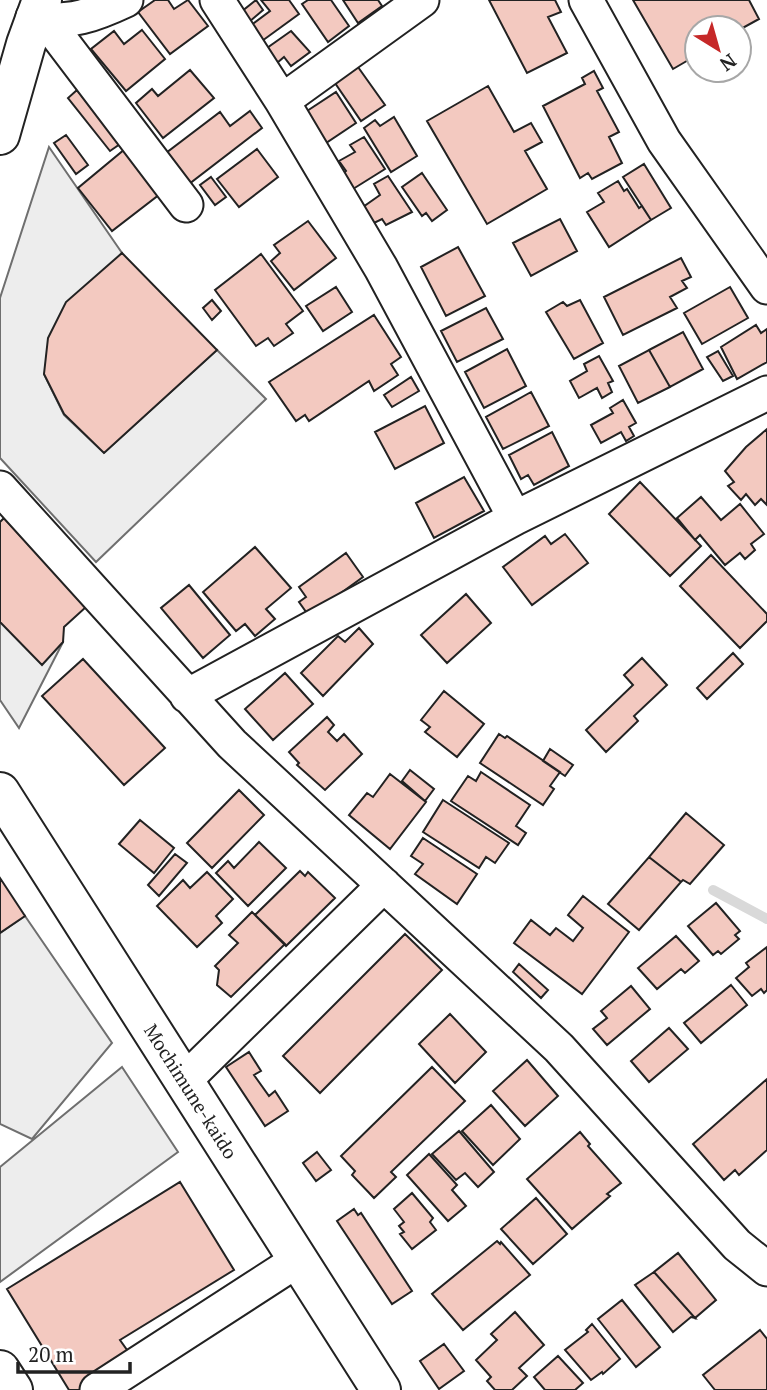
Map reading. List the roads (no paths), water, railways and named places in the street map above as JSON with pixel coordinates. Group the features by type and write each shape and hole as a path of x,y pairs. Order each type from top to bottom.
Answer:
{"street":[{"path":"33,7 60,22 92,16 126,0"},
{"path":"217,0 282,101 381,268 515,518"},
{"path":"282,101 422,0"},
{"path":"586,0 664,141 767,287"},
{"path":"0,135 33,7"},
{"path":"33,7 186,205"},
{"path":"0,118 22,58"},
{"path":"187,696 515,518 767,393"},
{"path":"0,488 232,744 559,1048 737,1245 767,1269"},
{"name":"Mochimune-kaido","path":"0,792 381,1390"},
{"path":"184,1081 384,885"},
{"path":"97,1390 298,1260"},
{"path":"0,1370 13,1390"}],"waterway":[{"path":"713,890 767,919"}]}
